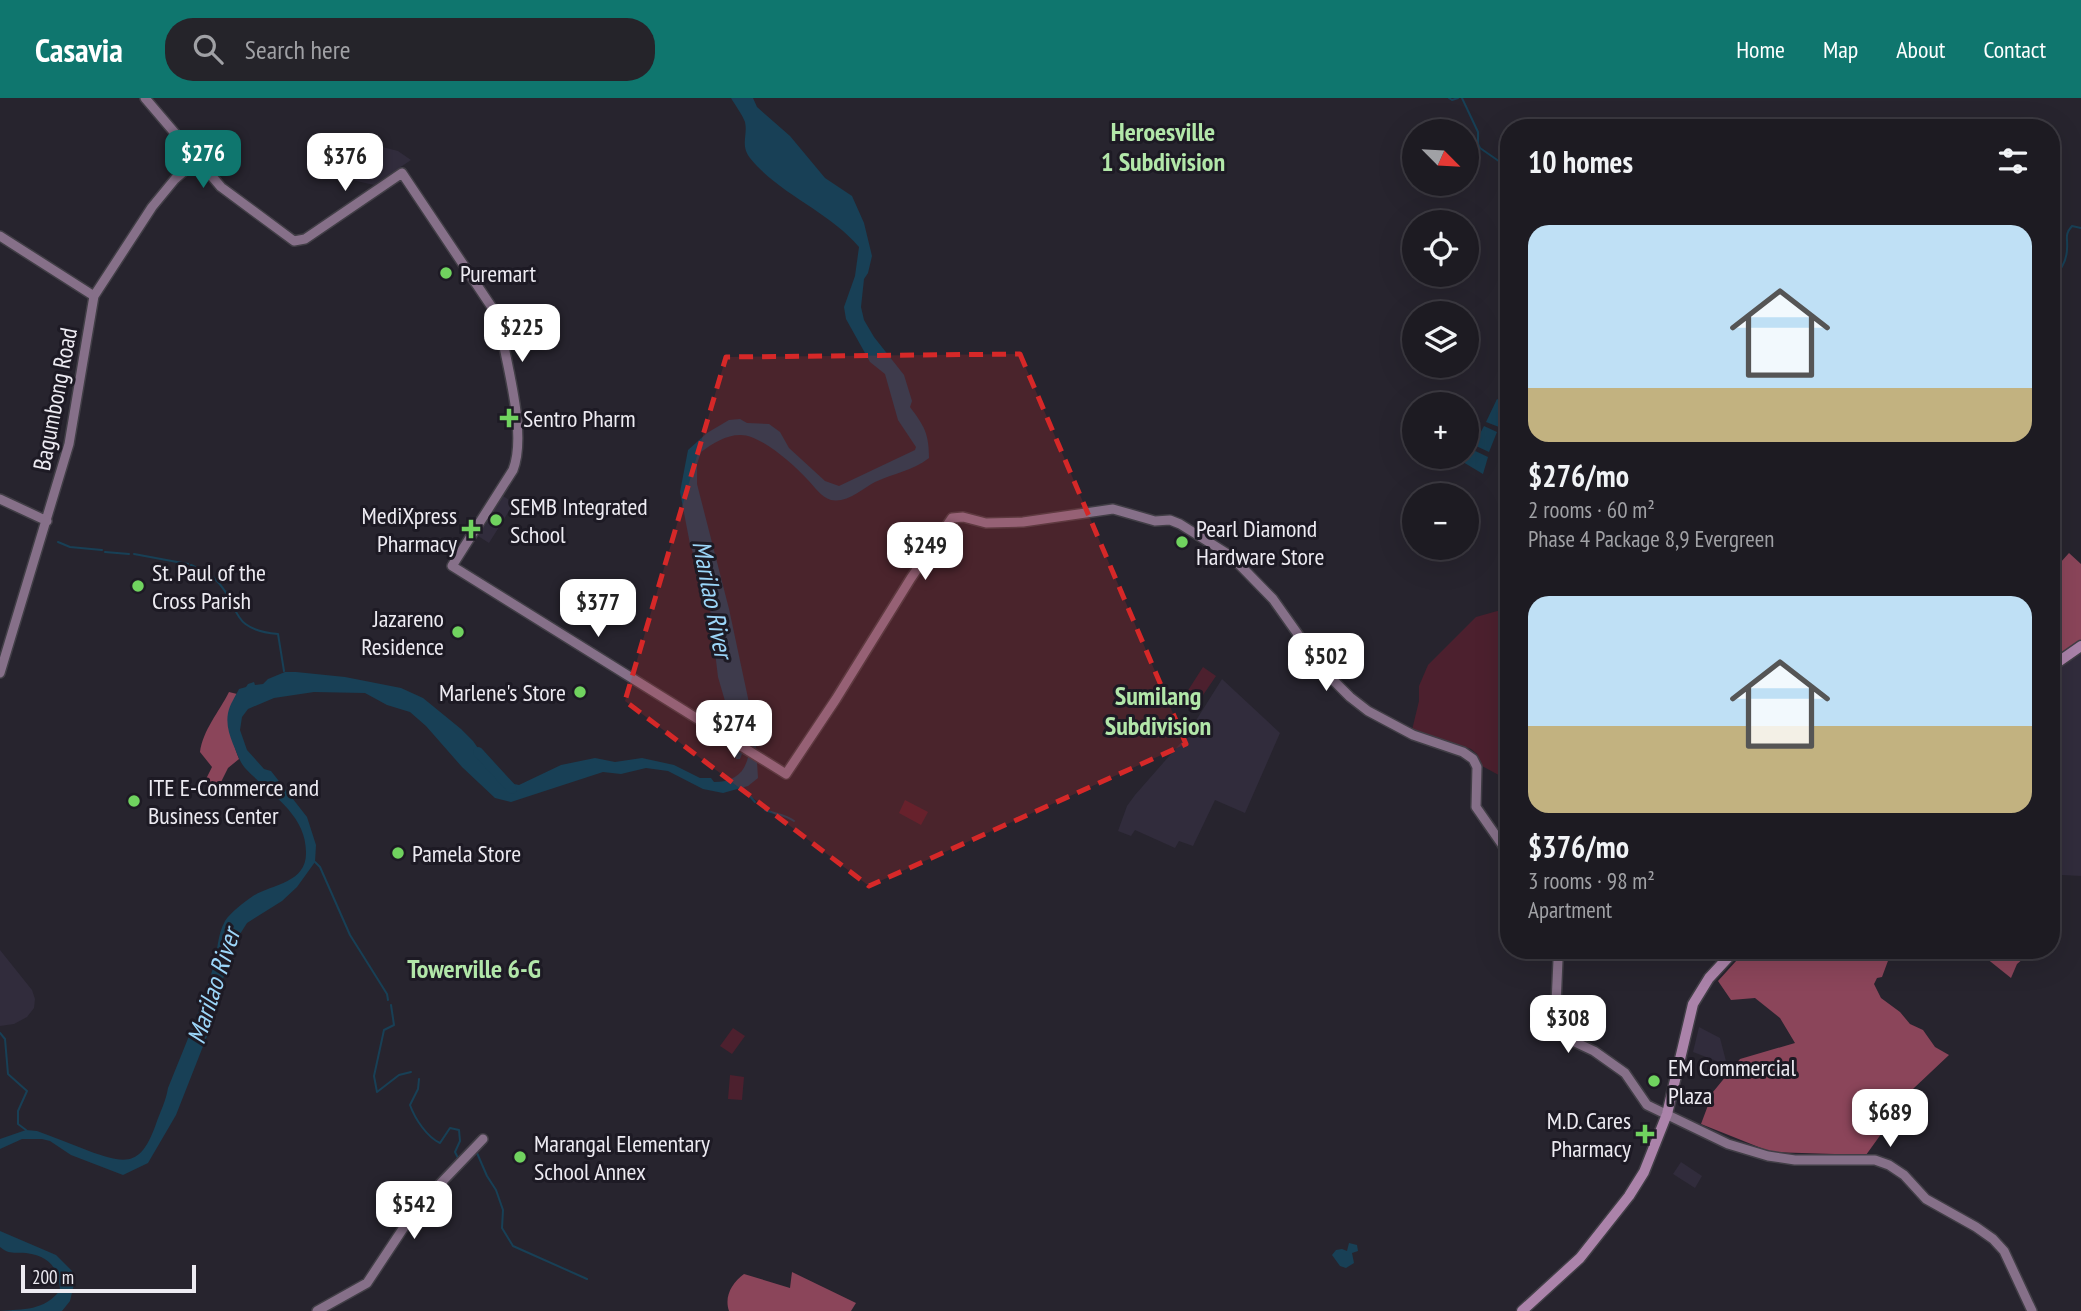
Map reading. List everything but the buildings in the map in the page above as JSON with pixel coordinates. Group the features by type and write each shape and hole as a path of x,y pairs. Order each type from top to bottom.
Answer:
{"main road":[{"path":"2060,661 2081,646"},
{"path":"1522,1311 1580,1258 1629,1196 1650,1161 1667,1114 1693,1003 1709,978 1727,959"}],"street":[{"path":"145,98 221,187 293,241 305,239 402,173 495,312 517,424 518,452 513,470 453,566 786,774 952,518 963,517 986,523 1023,522 1114,509 1155,521 1170,520 1231,556 1273,599 1324,671 1350,696 1368,711 1413,735 1463,752 1474,759 1477,767 1476,807 1500,842"},
{"name":"Bagumbong Road","path":"0,673 69,444 94,296 152,207 197,160"},
{"path":"0,236 94,296"},
{"path":"0,499 47,521"},
{"path":"1558,959 1556,1004 1559,1031 1567,1039 1594,1051 1621,1069 1647,1105 1728,1144 1768,1156 1795,1160 1875,1160 1889,1165 1904,1175 1926,1199 1993,1239 2004,1251 2032,1311"},
{"path":"317,1311 367,1283 416,1209 483,1139"}],"highlighted area":[{"path":"1020,354 1186,744 869,886 625,701 726,357"}],"shaded area":[{"path":"343,137 398,151 411,160 374,185 335,176"},
{"name":"SEMB Integrated School","path":"503,496 514,503 489,543 478,536"},
{"path":"2069,553 2081,564 2081,642 2060,657 2060,563"},
{"path":"1500,610 1500,776 1482,766 1477,754 1471,749 1412,730 1419,701 1419,686 1428,665 1476,617"},
{"path":"2081,652 2081,876 2062,875 2060,872 2060,668"},
{"path":"1203,667 1216,676 1199,701 1187,692"},
{"path":"1222,679 1280,733 1245,813 1215,800 1193,846 1179,841 1175,848 1135,830 1131,836 1118,831 1127,806 1185,738"},
{"path":"229,692 237,694 230,718 231,735 239,759 228,768 219,786 205,781 212,767 200,752 208,729"},
{"path":"905,800 928,812 921,825 899,813"},
{"path":"0,950 32,990 35,999 34,1008 27,1017 14,1024 0,1026"},
{"path":"1738,959 1889,959 1882,977 1877,978 1874,984 1881,998 1900,1012 1910,1024 1923,1030 1935,1047 1949,1055 1878,1122 1884,1130 1866,1155 1771,1152 1701,1124 1713,1092 1740,1059 1795,1043 1780,1018 1755,998 1731,1000 1718,981"},
{"path":"1987,959 2023,959 2017,964 2011,978"},
{"path":"1567,996 1582,1002 1602,1016 1601,1040 1586,1037 1568,1028"},
{"path":"1699,1027 1720,1038 1727,1065 1693,1052"},
{"path":"733,1028 745,1036 732,1054 720,1046"},
{"path":"730,1075 744,1077 742,1100 728,1099"},
{"path":"1681,1162 1702,1176 1695,1188 1673,1174"},
{"path":"792,1272 856,1303 851,1311 729,1311 730,1290 744,1274 790,1288"}],"water":[{"path":"731,98 753,98 757,107 790,136 825,178 852,196 864,223 872,256 864,279 861,307 864,320 904,375 912,401 910,407 925,430 929,449 929,458 923,462 875,482 849,497 837,500 824,496 785,459 757,439 735,435 701,452 697,464 697,484 729,609 755,731 758,778 748,786 723,793 703,789 668,771 646,768 621,774 603,772 511,802 495,798 410,712 387,705 365,693 314,692 274,698 248,709 242,717 240,730 247,750 264,769 271,771 307,817 316,845 315,862 297,887 282,901 247,923 235,942 211,1026 176,1115 148,1163 123,1175 71,1155 50,1141 42,1139 22,1139 0,1149 0,1139 26,1130 37,1131 113,1159 131,1159 138,1155 150,1138 198,1013 225,921 253,896 287,881 301,870 306,852 300,826 284,805 243,765 229,733 227,717 230,707 239,689 248,684 263,684 285,672 296,672 345,677 401,688 423,698 461,729 473,741 498,777 519,785 561,765 595,758 615,762 642,758 674,765 700,778 711,778 714,782 732,779 744,768 748,757 742,754 740,759 736,759 718,677 709,601 690,544 680,492 688,450 707,433 729,420 769,424 780,432 789,448 825,481 839,486 915,450 916,447 898,420 885,374 870,362 846,319 844,307 855,276 859,247 834,223 775,182 750,158 745,149 745,122"},
{"path":"1497,399 1500,401 1499,427 1486,422"},
{"path":"1484,426 1497,432 1489,452 1479,447 1479,436"},
{"path":"1479,453 1488,457 1483,474 1475,469 1479,469"},
{"path":"0,1231 56,1255 72,1271 75,1280 70,1301 62,1311 0,1311 40,1305 48,1302 60,1290 55,1269 47,1260 26,1253 3,1250 0,1247"},
{"path":"1349,1243 1357,1245 1358,1251 1352,1253 1354,1263 1346,1268 1340,1266 1332,1255 1336,1250 1347,1251"}],"waterway":[{"path":"1449,98 1458,98"},
{"path":"1462,98 1478,132 1480,148 1500,162"},
{"path":"2060,271 2066,258 2068,232 2072,226 2081,228"},
{"path":"58,542 70,547 102,550"},
{"path":"105,552 129,554"},
{"path":"134,554 188,564"},
{"path":"191,565 215,579 243,622 250,627 278,634 284,671"},
{"name":"Marilao River","path":"478,752 512,789"},
{"path":"742,787 755,802"},
{"path":"765,810 794,821"},
{"path":"315,862 320,867 350,935 387,994 388,1000"},
{"path":"391,1005 394,1025 384,1030 374,1076 377,1092 399,1075 411,1072"},
{"path":"0,1033 5,1039 8,1074 27,1091 18,1111 18,1124 26,1130"},
{"path":"419,1079 418,1089 410,1105 412,1110 426,1132 440,1143 450,1128 459,1130 460,1141 455,1152 458,1158"},
{"path":"473,1155 477,1153 496,1190 503,1210 502,1228 513,1246 587,1279"}],"place":[{"name":"Puremart","path":"446,273"},
{"name":"Sentro Pharm","path":"509,418"},
{"name":"SEMB Integrated School","path":"496,520"},
{"name":"MediXpress Pharmacy","path":"471,529"},
{"name":"Pearl Diamond Hardware Store","path":"1182,542"},
{"name":"St. Paul of the Cross Parish","path":"138,586"},
{"name":"Jazareno Residence","path":"458,632"},
{"name":"Marlene's Store","path":"580,692"},
{"name":"ITE E-Commerce and Business Center","path":"134,801"},
{"name":"Pamela Store","path":"398,853"},
{"name":"EM Commercial Plaza","path":"1654,1081"},
{"name":"M.D. Cares Pharmacy","path":"1645,1134"},
{"name":"Marangal Elementary School Annex","path":"520,1157"}],"district":[{"name":"Heroesville 1 Subdivision","path":"1163,146"},
{"name":"Sumilang Subdivision","path":"1158,710"},
{"name":"Towerville 6-G","path":"474,968"}]}
